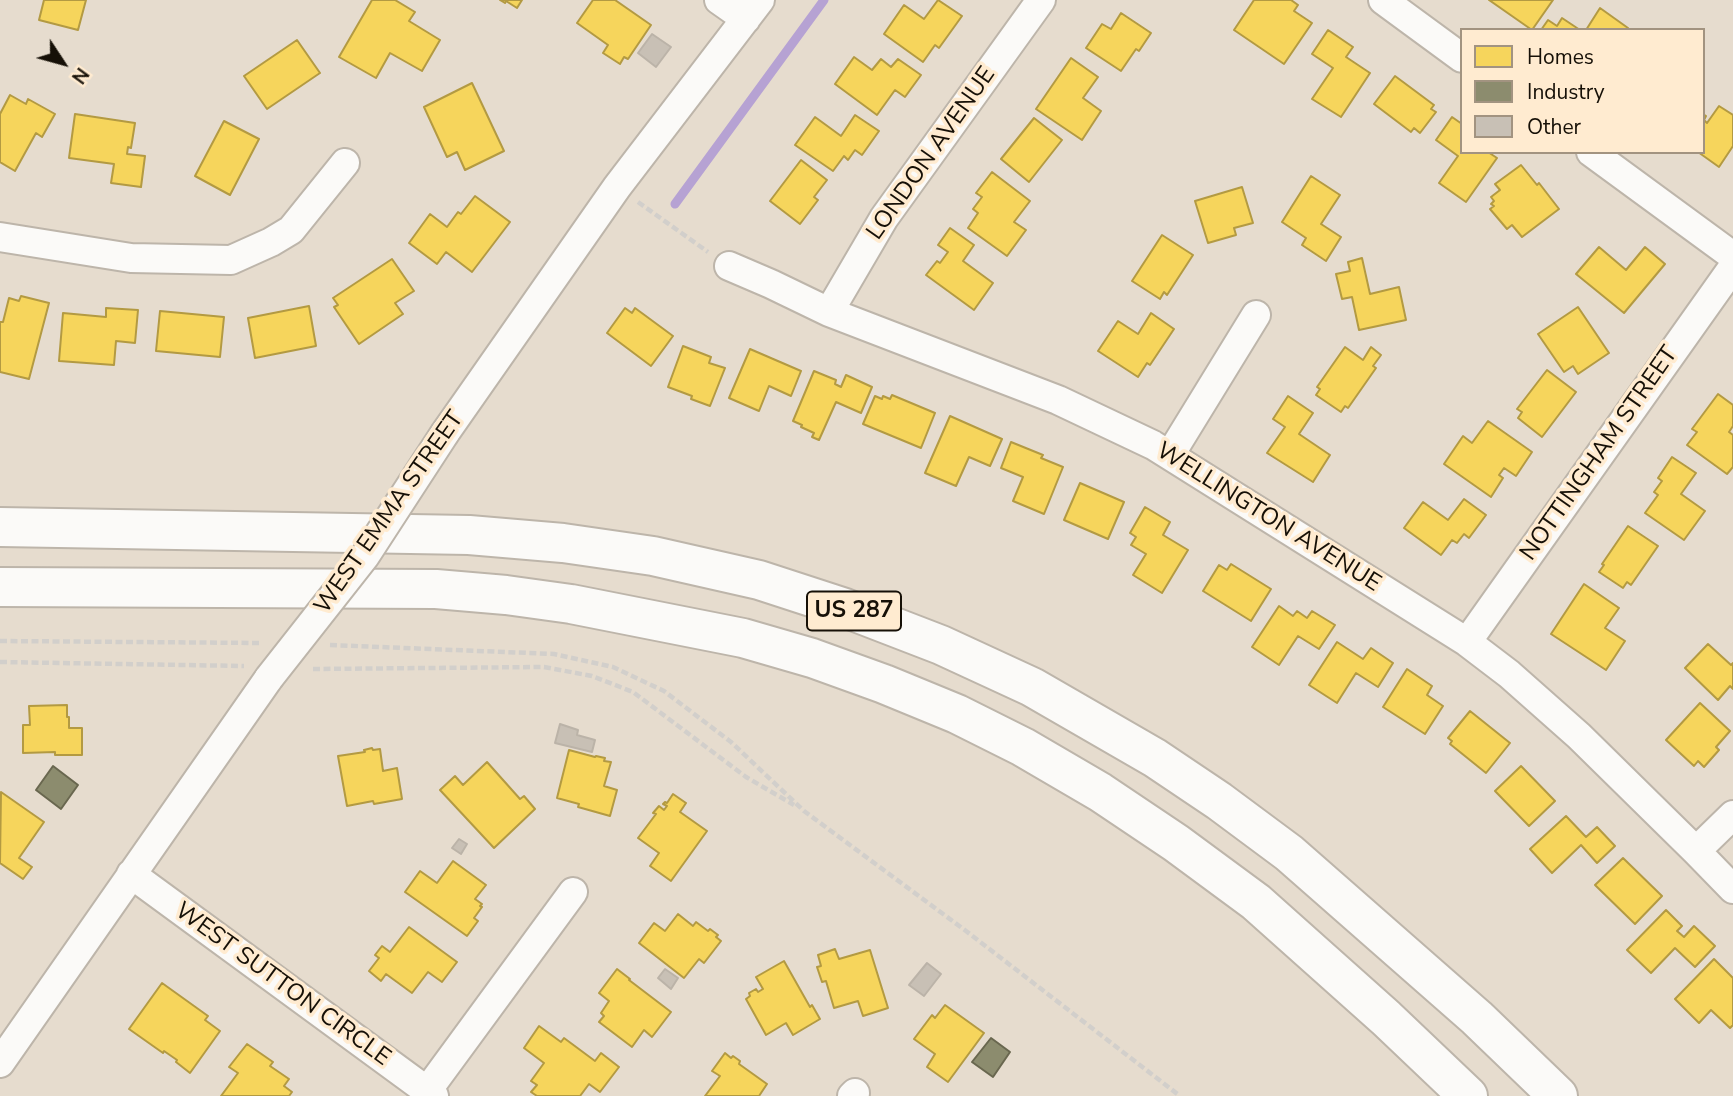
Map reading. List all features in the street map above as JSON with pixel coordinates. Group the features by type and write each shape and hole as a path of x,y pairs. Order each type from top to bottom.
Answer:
{"main road":[{"name":"US 287","path":"0,527 469,535 536,541 653,556 759,580 845,608 941,645 1032,687 1155,758 1198,787 1289,853 1477,1018 1558,1096"},
{"name":"US 287","path":"0,587 436,589 495,594 571,604 743,638 812,658 957,714 1023,747 1100,792 1176,843 1256,902 1386,1017 1468,1096"}],"street":[{"path":"719,0 753,10"},
{"name":"LONDON AVENUE","path":"829,312 884,218 1041,0"},
{"path":"1383,0 1460,57"},
{"name":"WEST EMMA STREET","path":"0,1063 131,874 260,672 365,556 445,433 617,187 753,10"},
{"path":"1594,154 1733,256"},
{"path":"0,237 131,258 231,260 291,230 345,163"},
{"name":"WELLINGTON AVENUE","path":"729,266 829,312 1058,400 1170,455 1467,642 1509,674 1569,727 1733,888"},
{"name":"NOTTINGHAM STREET","path":"1467,642 1733,267"},
{"path":"1170,455 1256,315"},
{"path":"1696,851 1733,815"},
{"name":"WEST SUTTON CIRCLE","path":"131,874 430,1093"},
{"path":"430,1093 573,892"}],"path":[{"path":"617,187 729,266"},
{"path":"0,641 263,643"},
{"path":"318,645 554,654 612,667 664,691 731,742 804,811"},
{"path":"0,662 260,672"},
{"path":"313,669 544,667 592,676 633,692 746,776 804,811 966,931 1180,1096"}],"building: Homes":[{"path":"44,0 86,0 78,30 39,20"},
{"path":"372,0 395,0 415,12 409,21 440,40 422,71 390,53 376,78 339,57"},
{"path":"500,0 522,0 517,8"},
{"path":"593,0 615,0 651,25 628,59 624,57 620,64 603,53 608,45 577,23"},
{"path":"938,0 962,16 939,48 935,45 923,62 884,34 904,5 924,19"},
{"path":"1254,0 1291,0 1298,5 1294,11 1312,23 1284,64 1234,30"},
{"path":"1489,0 1553,0 1533,28 1529,28"},
{"path":"1600,8 1628,28 1587,28"},
{"path":"1121,13 1151,33 1121,71 1086,48 1102,24 1111,29"},
{"path":"1562,18 1577,28 1542,28 1548,20 1557,26"},
{"path":"1328,30 1353,47 1346,57 1370,73 1341,117 1312,99 1333,68 1312,54"},
{"path":"297,40 320,73 267,109 244,76"},
{"path":"854,57 872,70 881,59 891,67 898,59 921,75 905,97 895,90 877,115 835,84"},
{"path":"1071,58 1098,77 1083,98 1101,111 1082,140 1036,109"},
{"path":"1395,76 1434,105 1431,109 1436,112 1420,133 1414,128 1411,132 1374,104"},
{"path":"472,83 504,151 465,170 457,152 447,157 424,107"},
{"path":"10,95 26,104 28,99 55,114 42,137 36,133 15,171 0,162 0,114"},
{"path":"1719,106 1733,115 1733,146 1719,167 1701,154 1705,154 1705,121 1707,123"},
{"path":"75,114 135,123 131,148 128,147 127,154 145,156 141,187 111,183 114,164 69,158"},
{"path":"855,115 879,131 862,155 855,150 848,160 844,156 833,171 795,145 815,117 841,136"},
{"path":"1452,117 1460,123 1460,154 1491,154 1497,158 1466,202 1439,183 1458,156 1436,140"},
{"path":"1034,118 1062,140 1029,182 1001,159"},
{"path":"224,121 259,139 230,195 195,176"},
{"path":"801,160 827,180 814,197 818,200 800,224 770,201"},
{"path":"1521,165 1559,209 1522,237 1512,225 1507,229 1490,209 1494,206 1491,204 1494,201 1491,197 1500,190 1495,184"},
{"path":"992,172 1030,201 1014,222 1026,230 1007,256 968,228 978,213 973,209 982,197 976,193"},
{"path":"1311,176 1340,195 1321,224 1341,237 1326,261 1302,245 1306,238 1282,222"},
{"path":"1242,187 1253,223 1234,228 1236,235 1208,243 1195,201"},
{"path":"475,196 510,222 472,272 446,252 437,264 409,243 430,214 447,227"},
{"path":"950,228 974,245 963,261 993,283 974,310 926,275 948,252 938,245"},
{"path":"1162,235 1193,255 1167,295 1164,292 1160,299 1132,281"},
{"path":"1599,247 1626,270 1645,247 1665,264 1624,313 1576,274"},
{"path":"1362,258 1370,294 1399,287 1406,320 1359,330 1352,297 1342,299 1336,274 1350,271 1348,262"},
{"path":"392,259 414,291 395,303 403,314 359,344 334,307 338,305 333,298"},
{"path":"21,296 49,303 29,379 0,372 0,322 3,322 9,298 19,301"},
{"path":"309,306 316,346 255,358 248,318"},
{"path":"1578,307 1609,353 1578,374 1573,366 1564,372 1538,334"},
{"path":"106,308 138,310 135,343 116,341 114,365 59,361 63,313 106,317"},
{"path":"625,308 632,313 635,308 673,336 651,366 607,333"},
{"path":"160,311 224,317 220,357 156,351"},
{"path":"1151,313 1174,329 1150,365 1147,363 1138,377 1098,351 1118,321 1138,334"},
{"path":"683,346 711,357 709,363 725,368 710,406 668,387"},
{"path":"1345,347 1363,360 1371,347 1381,355 1373,366 1376,368 1348,408 1345,406 1341,412 1316,395 1320,389 1317,387"},
{"path":"750,349 801,371 791,396 769,386 759,411 729,398"},
{"path":"1547,370 1576,392 1542,437 1518,418 1522,412 1517,409"},
{"path":"814,371 836,380 835,384 841,387 846,375 872,387 861,413 836,402 819,440 812,437 814,433 793,421"},
{"path":"1718,394 1733,405 1733,426 1729,432 1733,435 1733,467 1727,474 1687,445 1697,432 1692,429"},
{"path":"892,395 935,413 921,448 863,424 875,396 890,399"},
{"path":"1288,396 1313,413 1299,434 1330,455 1313,482 1267,453 1285,427 1273,419"},
{"path":"950,416 1002,439 990,466 969,457 956,486 925,473"},
{"path":"1488,421 1532,452 1516,476 1504,468 1499,475 1503,478 1491,497 1444,464 1463,436 1472,443"},
{"path":"1011,442 1043,455 1041,458 1063,467 1044,514 1013,501 1023,477 1001,468"},
{"path":"1672,457 1696,473 1681,494 1705,511 1684,540 1645,513 1658,495 1654,492 1662,481 1658,478"},
{"path":"1080,483 1124,502 1108,539 1064,520"},
{"path":"1464,499 1486,515 1469,538 1464,534 1457,543 1452,540 1441,555 1404,528 1423,502 1448,520"},
{"path":"1145,507 1170,522 1163,535 1188,550 1162,593 1133,575 1146,554 1131,545 1136,537 1130,533"},
{"path":"1628,526 1658,546 1631,585 1627,582 1623,588 1599,572"},
{"path":"1231,564 1271,589 1251,621 1203,591 1219,565 1227,570"},
{"path":"1584,584 1619,608 1605,628 1625,641 1606,670 1551,634"},
{"path":"1279,606 1293,616 1297,611 1307,618 1312,611 1335,625 1319,649 1298,636 1279,665 1252,647"},
{"path":"1337,642 1363,659 1371,648 1393,663 1378,687 1356,673 1337,703 1309,685"},
{"path":"1708,644 1731,665 1733,663 1733,689 1730,686 1718,700 1685,668"},
{"path":"1407,669 1432,686 1427,695 1443,706 1425,734 1383,707"},
{"path":"1700,703 1730,731 1716,747 1719,750 1704,767 1698,761 1694,766 1666,740"},
{"path":"67,705 69,728 82,728 82,755 23,753 23,725 30,725 29,706"},
{"path":"1470,711 1510,743 1486,773 1450,744 1452,741 1448,738"},
{"path":"380,749 383,771 397,768 402,799 347,806 338,756 365,752 364,750"},
{"path":"569,750 605,758 604,761 611,762 604,786 617,790 610,816 557,798"},
{"path":"487,762 520,799 524,796 535,809 494,848 440,790 455,776 463,785"},
{"path":"1521,766 1555,801 1529,826 1495,791"},
{"path":"1,792 44,822 19,858 32,867 23,879 0,863"},
{"path":"673,794 686,803 680,812 707,831 671,881 650,866 659,853 638,838 656,814 653,813 659,806 664,810 667,806 663,804 667,803"},
{"path":"1566,816 1586,837 1597,827 1615,846 1597,863 1581,845 1552,873 1530,849"},
{"path":"1623,858 1662,896 1635,924 1595,885"},
{"path":"453,861 486,885 475,899 482,907 474,918 478,921 467,936 405,892 420,871 437,883"},
{"path":"1666,910 1682,926 1677,931 1684,937 1694,926 1715,946 1695,967 1675,948 1651,973 1627,950"},
{"path":"678,914 693,926 696,922 708,931 710,929 721,941 704,963 699,959 684,978 639,943 654,923 665,931"},
{"path":"409,927 457,962 442,982 428,972 412,993 386,974 381,981 369,971 379,958 375,955 382,946 390,952"},
{"path":"835,949 839,959 870,950 888,1008 863,1016 858,1001 834,1008 826,981 822,982 817,967 821,966 818,955"},
{"path":"1714,959 1733,978 1733,1025 1730,1028 1711,1010 1699,1023 1675,999"},
{"path":"784,961 810,1007 812,1005 820,1019 793,1035 786,1023 766,1035 746,999 750,996 749,993 763,989 756,977"},
{"path":"617,969 671,1012 652,1037 644,1030 632,1047 599,1022 609,1001 599,993"},
{"path":"162,983 208,1016 205,1020 220,1031 190,1073 176,1062 177,1060 129,1029"},
{"path":"945,1005 984,1033 948,1082 927,1067 935,1054 914,1039 932,1015 935,1018"},
{"path":"539,1026 561,1042 564,1038 595,1061 601,1053 619,1067 600,1092 589,1084 580,1096 537,1096 531,1092 537,1085 531,1081 544,1063 524,1048"},
{"path":"247,1044 273,1062 270,1066 289,1079 284,1086 292,1092 289,1096 221,1096 238,1073 229,1067"},
{"path":"725,1053 740,1061 739,1064 767,1084 759,1096 705,1096 720,1076 712,1071"}],"building: Industry":[{"path":"53,766 78,785 61,809 36,790"},
{"path":"991,1038 1010,1052 993,1077 972,1062"}],"building: Other":[{"path":"652,34 671,47 656,67 638,53"},
{"path":"560,724 578,730 577,735 595,740 592,752 555,743"},
{"path":"459,839 467,844 461,854 452,848"},
{"path":"927,963 941,974 924,996 909,985"},
{"path":"665,969 678,978 671,989 658,978"}],"waterway":[{"path":"675,204 824,0"}]}
